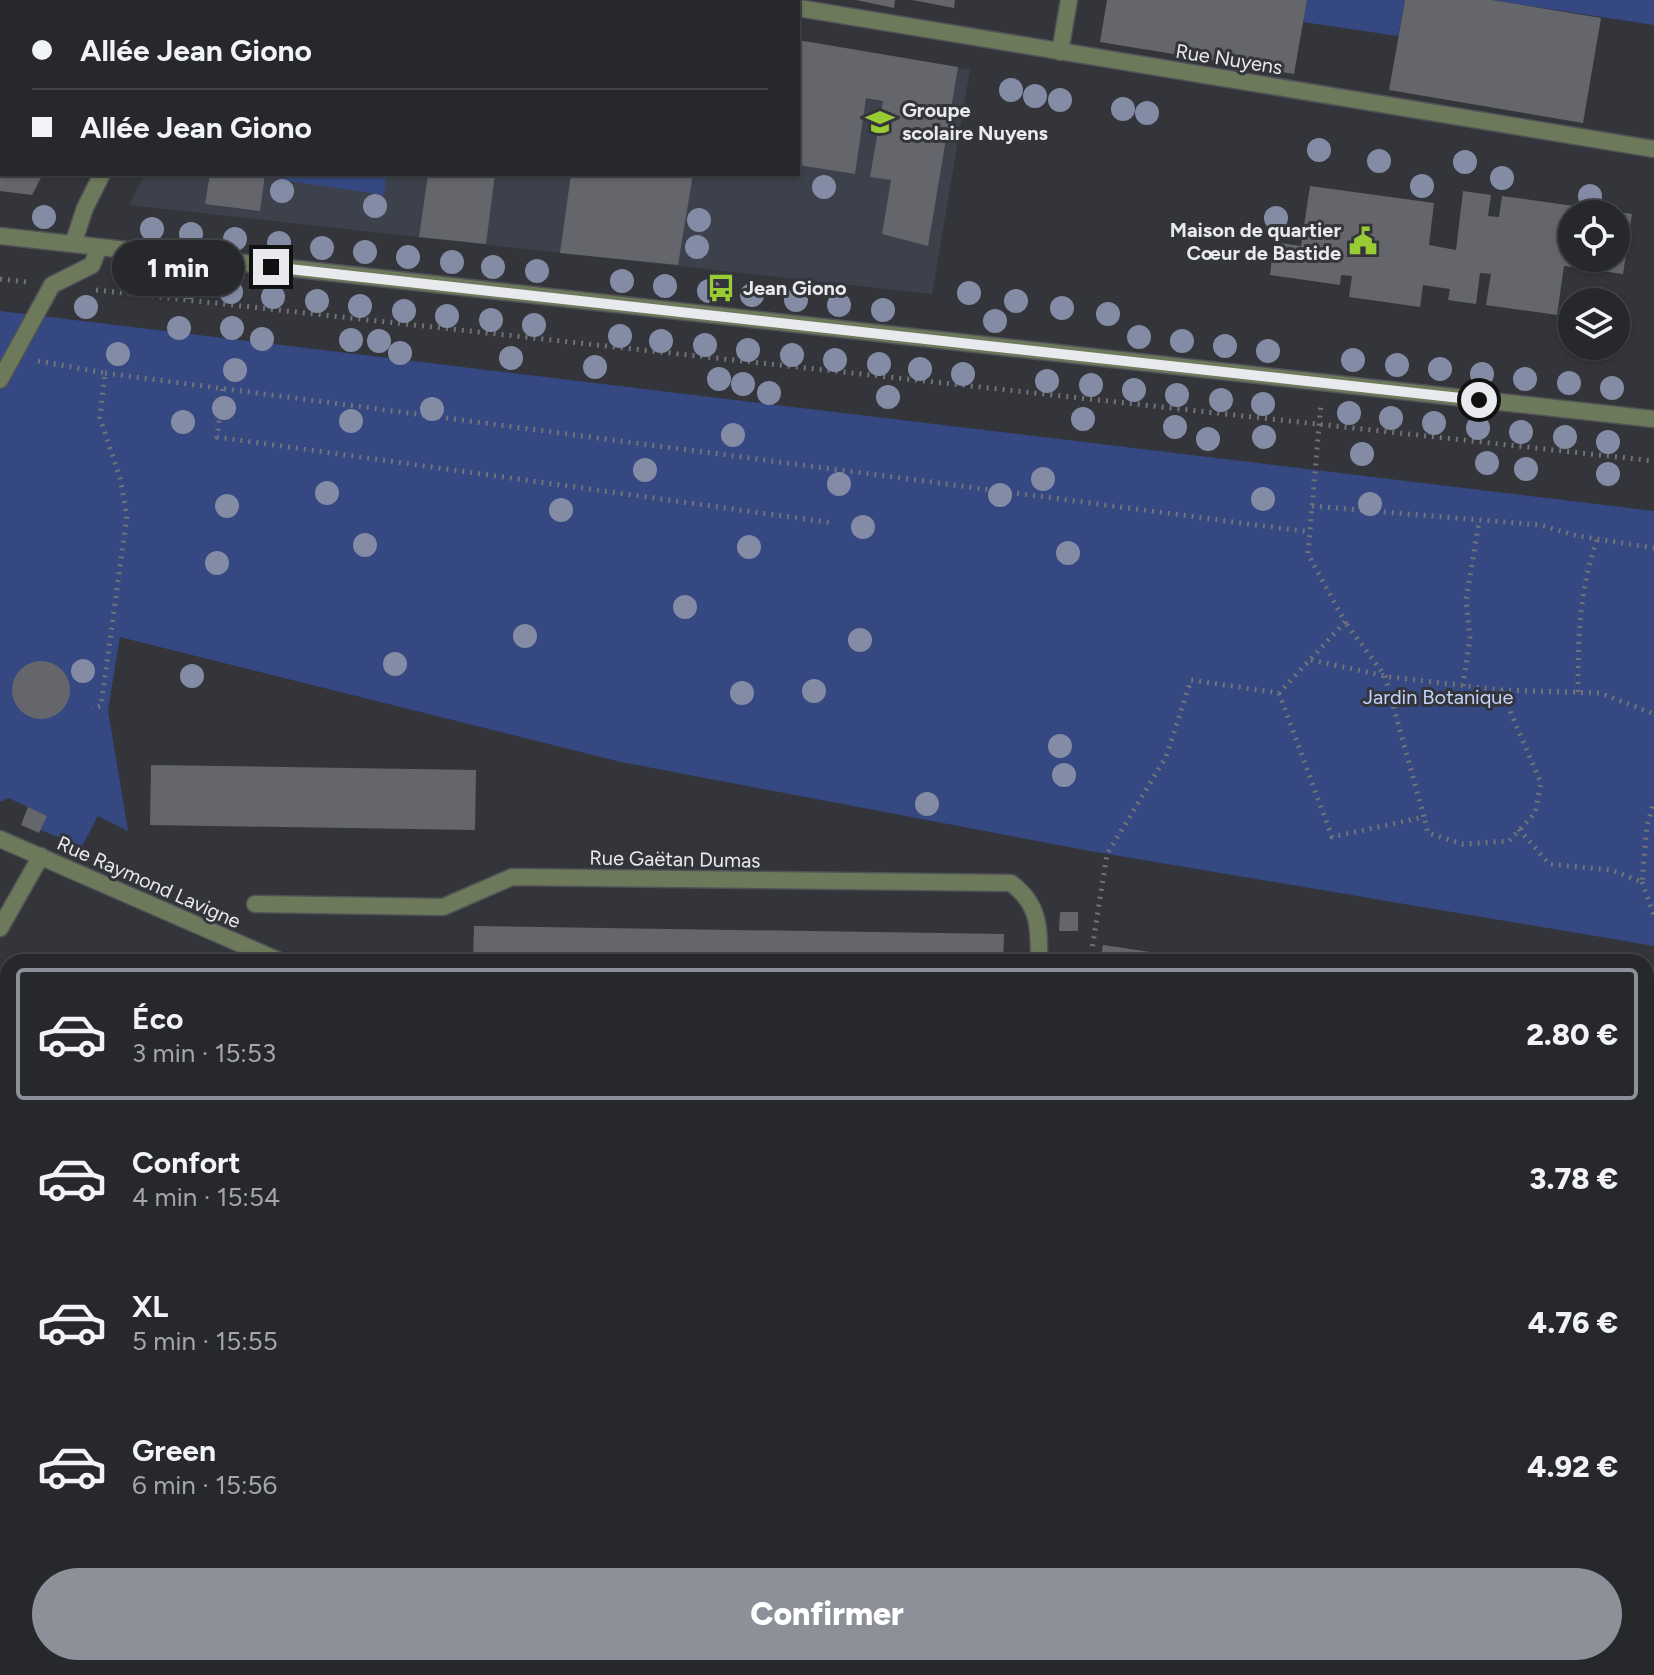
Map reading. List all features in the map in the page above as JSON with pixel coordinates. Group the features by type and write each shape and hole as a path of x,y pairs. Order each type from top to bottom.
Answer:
{"street":[{"path":"1060,52 1069,0"},
{"name":"Rue Nuyens","path":"800,8 1654,149"},
{"path":"73,244 80,219 101,176"},
{"path":"0,236 1654,419"},
{"path":"0,380 52,285 92,265 99,247"},
{"name":"Rue Raymond Lavigne","path":"0,839 264,954"},
{"path":"0,928 41,856"},
{"name":"Rue Gaëtan Dumas","path":"255,904 443,907 512,877 1011,883 1029,896 1039,920 1039,954"}],"path":[{"path":"0,279 1654,461"},
{"path":"13,356 105,373 1310,532"},
{"path":"92,709 101,706 127,516 120,478 100,418 105,373"},
{"path":"1323,382 1308,554 1345,622 1385,676 1428,833 1462,844 1509,841 1535,813 1541,783 1501,690"},
{"path":"223,389 217,437 833,523"},
{"path":"1312,506 1540,525 1597,539 1654,548"},
{"path":"1463,686 1470,638 1466,600 1479,522"},
{"path":"1578,692 1577,625 1589,562 1597,539"},
{"path":"1279,693 1345,622"},
{"path":"1311,660 1385,676 1463,686 1600,693 1654,714"},
{"path":"1091,954 1107,854 1166,757 1191,680 1279,693"},
{"path":"1279,693 1332,837 1424,817"},
{"path":"1654,801 1647,826 1642,882 1654,916"},
{"path":"1519,829 1549,864 1611,870 1642,882"}],"shaded area":[{"name":"Groupe scolaire Nuyens","path":"800,41 970,70 932,294 129,205 144,176 800,176"}],"green space":[{"path":"1307,0 1405,0 1398,36 1303,22"},
{"path":"1492,0 1654,0 1654,25"},
{"path":"282,176 387,176 384,195 282,180"},
{"name":"Jardin Botanique","path":"0,311 1654,511 1654,946 1090,851 621,762 120,637 108,710 128,831 98,816 82,846 40,830 46,816 9,798 0,802"}],"building":[{"path":"856,0 895,0 894,8"},
{"path":"912,0 955,0 954,8"},
{"path":"1107,0 1307,0 1294,74 1100,42"},
{"path":"1405,0 1492,0 1601,18 1583,123 1389,90"},
{"path":"800,40 958,67 928,246 882,234 891,180 870,177 883,101 866,98 855,174 800,165"},
{"path":"0,176 42,176 32,195 0,191"},
{"path":"210,176 265,176 260,211 205,204"},
{"path":"428,176 495,176 486,244 419,237"},
{"path":"571,176 693,176 678,265 560,253"},
{"path":"1310,186 1434,203 1429,245 1456,250 1463,191 1491,195 1488,216 1499,217 1502,196 1558,204 1558,272 1563,272 1561,288 1558,288 1557,315 1486,305 1491,274 1480,273 1476,304 1448,300 1450,289 1423,285 1420,307 1349,297 1352,276 1341,275 1340,285 1270,275 1274,242 1301,246"},
{"path":"41,661 61,670 70,690 61,710 41,719 21,710 12,690 21,670"},
{"path":"151,765 476,770 475,830 150,825"},
{"path":"28,807 47,816 39,833 21,825"},
{"path":"1060,912 1078,912 1078,931 1059,931"},
{"path":"474,926 1004,934 1003,954 473,954"},
{"path":"1103,945 1164,954 1101,954"}],"place":[{"name":"Groupe scolaire Nuyens","path":"880,122"},
{"name":"Maison de quartier Cœur de Bastide","path":"1363,241"},
{"name":"Jean Giono","path":"721,288"}],"route":[{"path":"271,267 1479,400"}]}
